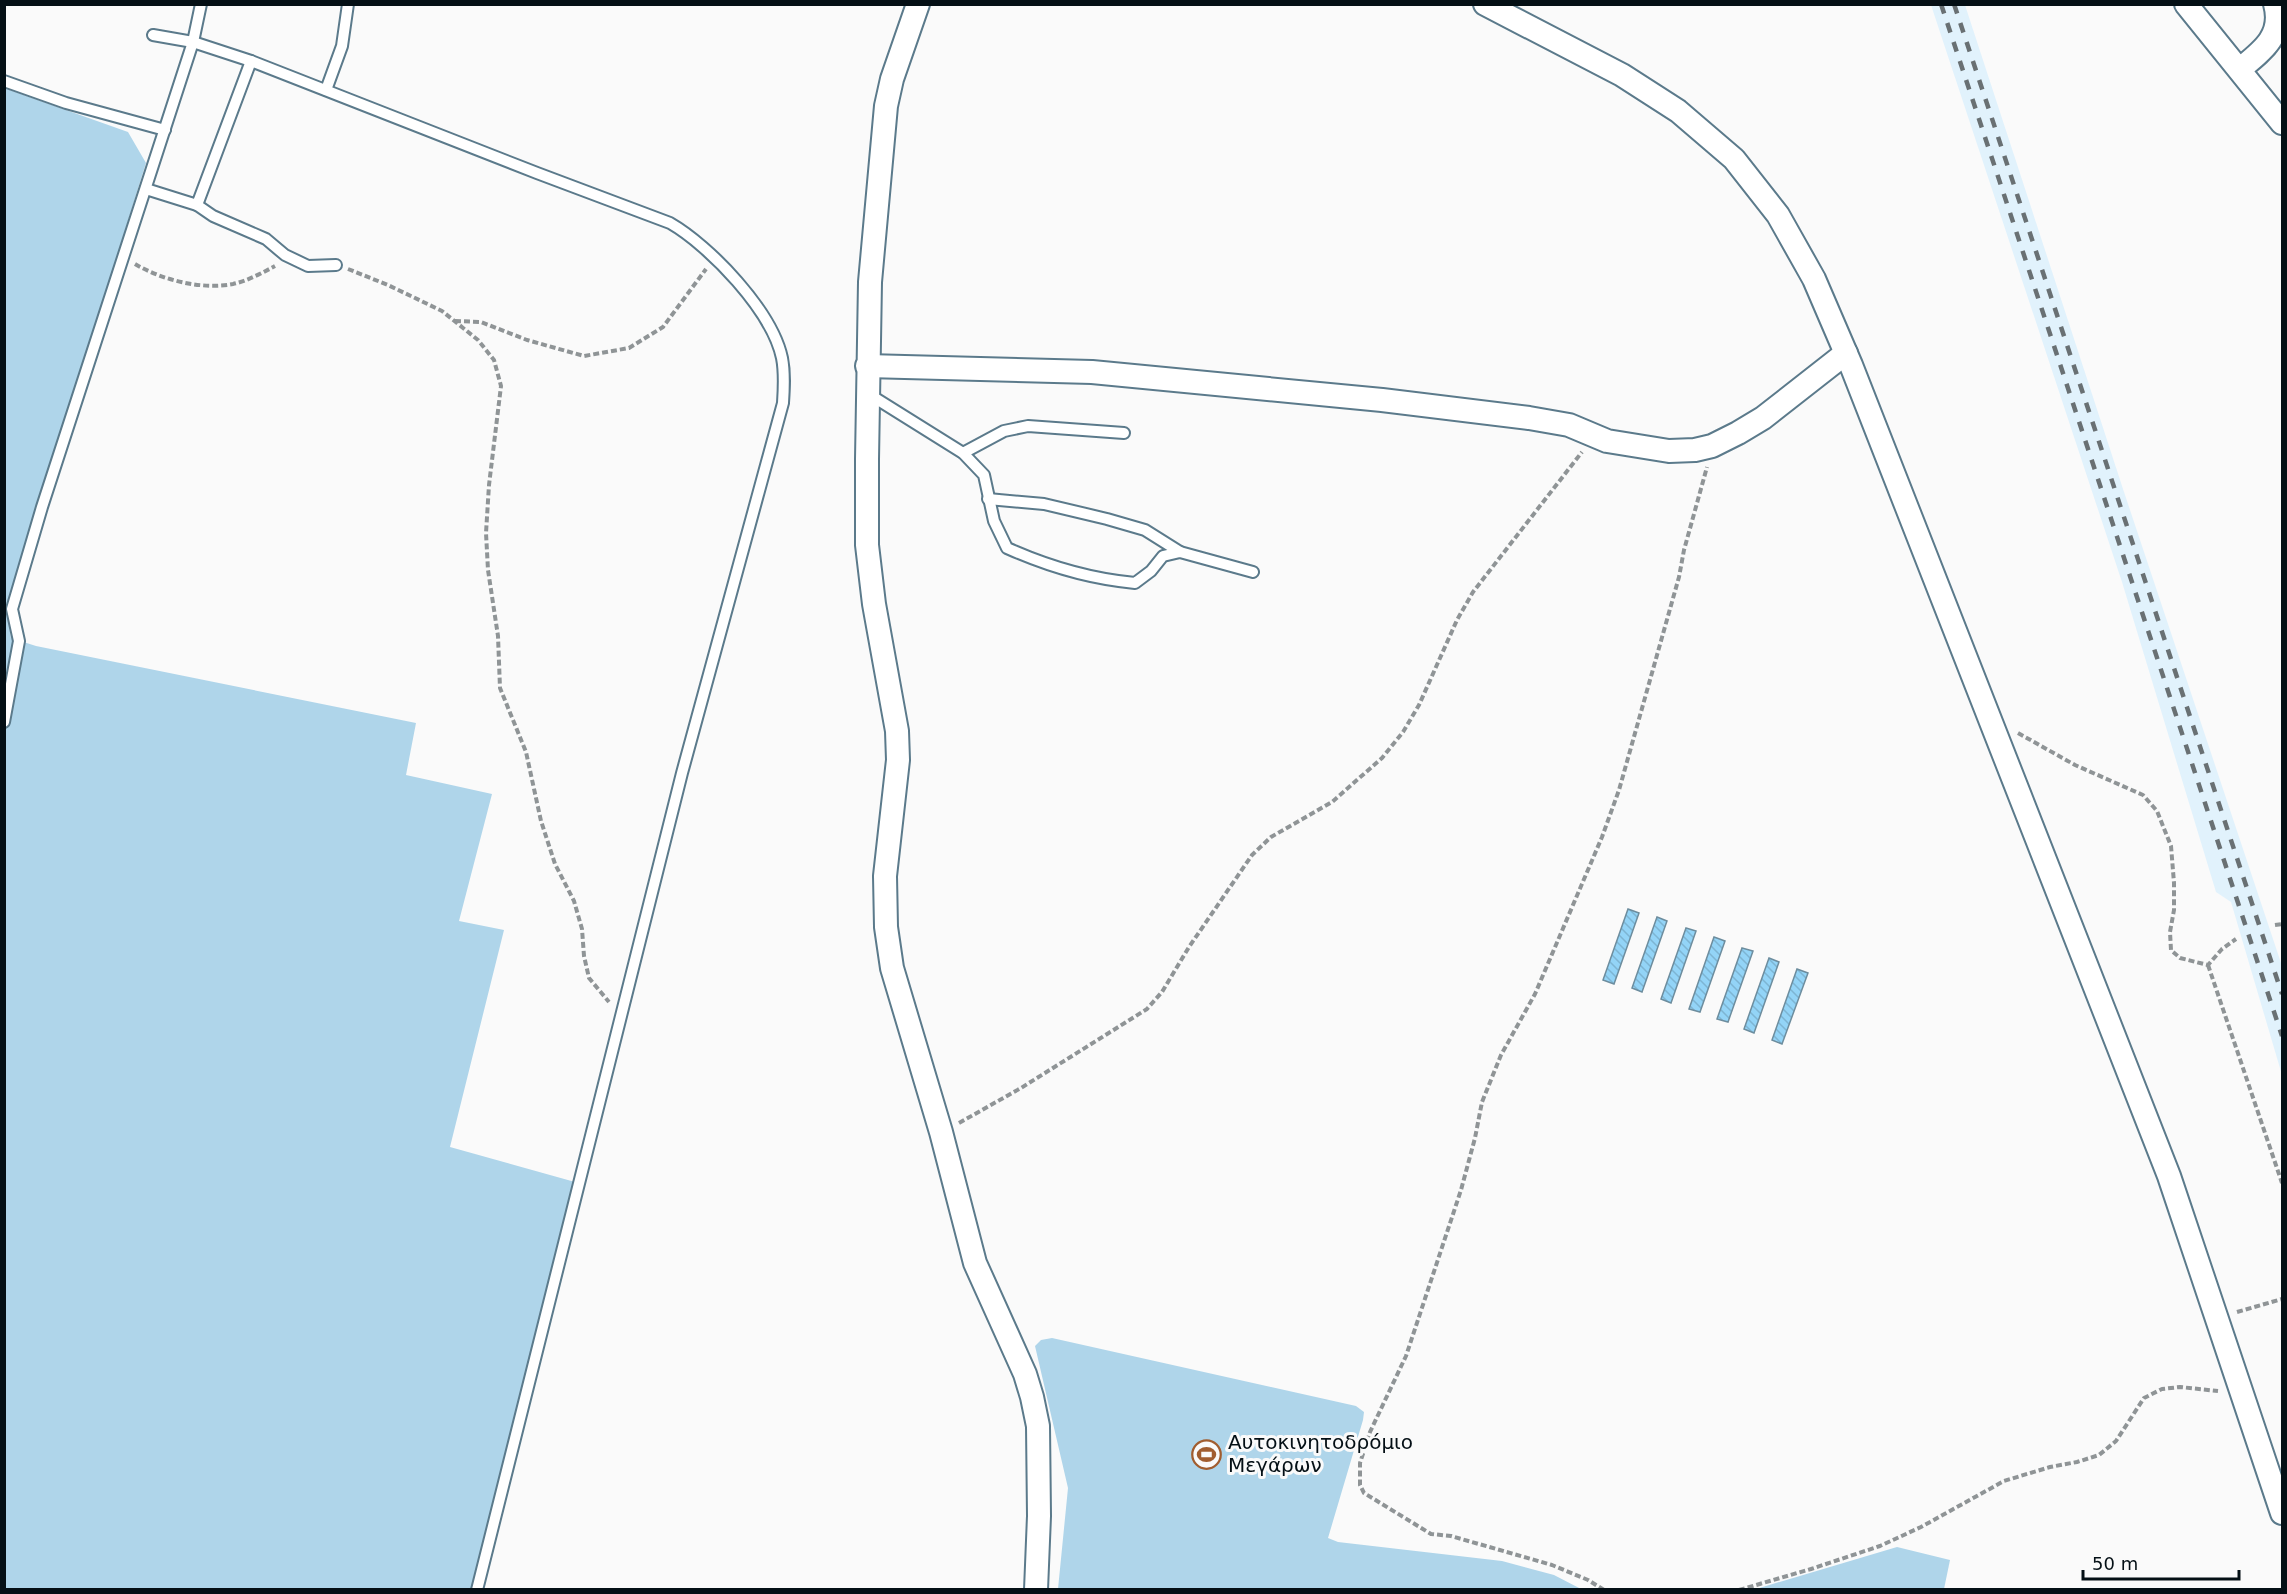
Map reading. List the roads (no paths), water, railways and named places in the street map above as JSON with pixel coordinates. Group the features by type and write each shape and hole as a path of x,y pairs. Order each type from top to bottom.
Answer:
{"street":[{"path":"918,4 892,79 886,106 870,282 867,366 867,545 874,604 897,731 898,760 885,876 885,927 892,968 941,1132 975,1263 1025,1374 1036,1416 1039,1516 1036,1590"},
{"path":"1485,4 1622,75 1678,111 1734,159 1778,215 1814,279 1846,353 2169,1176 2283,1513"},
{"path":"2186,4 2283,123"},
{"path":"2240,69 2267,47 2276,28 2275,4"},
{"path":"867,366 1092,372 1464,409 1569,425 1607,441 1669,451 1695,450 1712,446 1762,418 1846,353"}],"lane":[{"path":"4,722 19,641 12,609 42,507 194,42 201,4"},
{"path":"326,90 342,46 348,4"},
{"path":"153,35 194,42 251,61 537,173 653,215 686,232 715,257 759,309 774,332 782,356 785,377 783,403 682,773 477,1590"},
{"path":"197,205 251,61"},
{"path":"4,81 66,102 165,130"},
{"path":"146,189 197,205 213,216 266,239 292,258 309,266 336,265"},
{"path":"867,393 963,453 984,475 987,499 994,521 1007,548 1027,557 1104,580 1135,583 1151,571 1163,556 1180,552"},
{"path":"963,453 1004,431 1028,426 1124,433"},
{"path":"987,499 1044,504 1107,519 1145,530 1180,552 1253,572"}],"railway":[{"path":"1941,4 2282,1036"},
{"path":"1954,4 2282,994"}],"place":[{"name":"Αυτοκινητοδρόμιο Μεγάρων","path":"1207,1454"}]}
